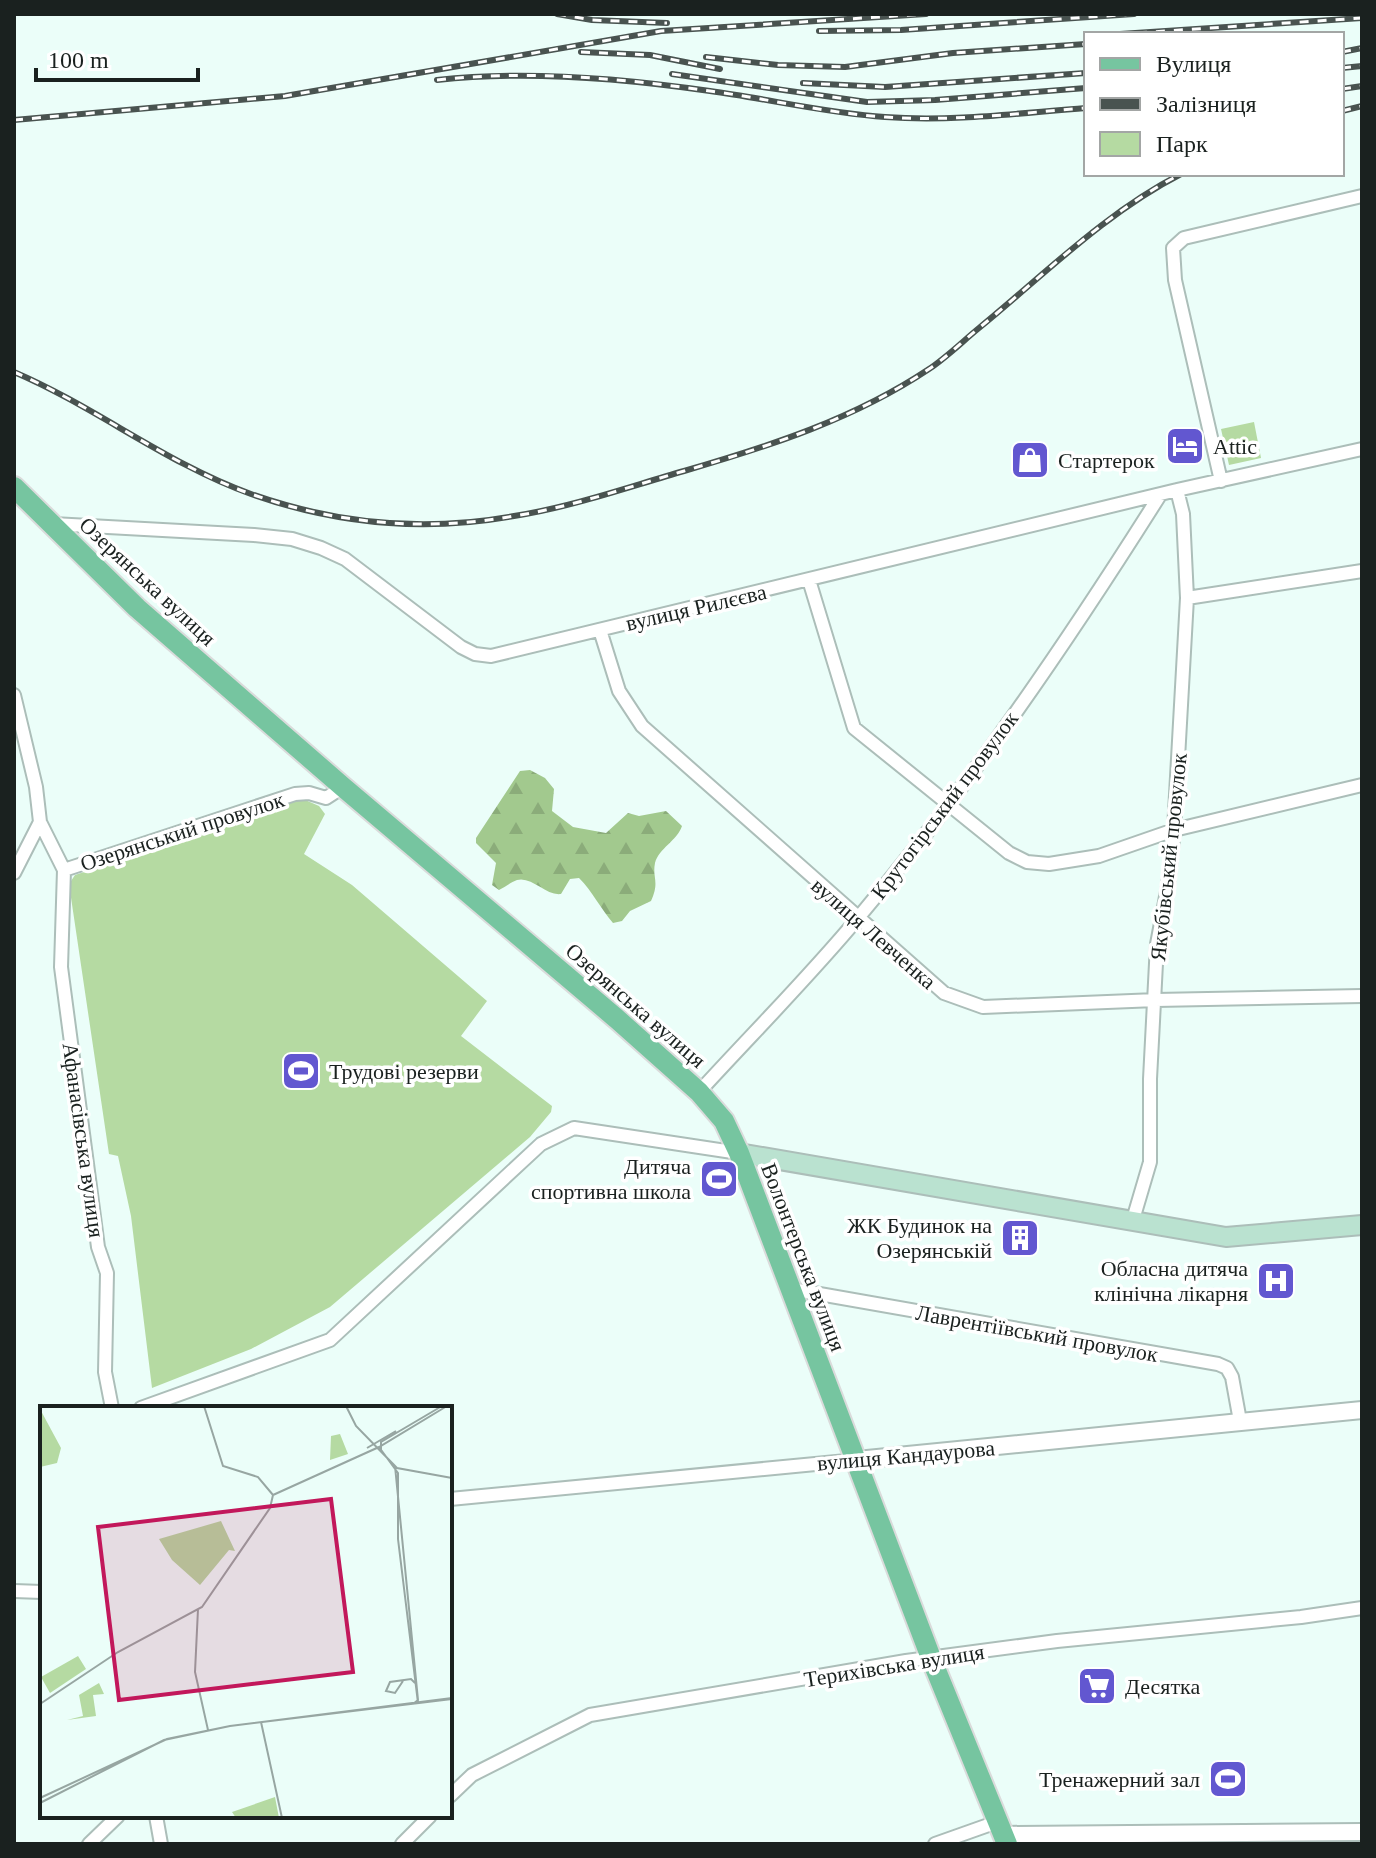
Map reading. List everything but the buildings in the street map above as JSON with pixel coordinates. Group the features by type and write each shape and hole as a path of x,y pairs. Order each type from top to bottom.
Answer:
{"main road":[{"name":"Озерянська вулиця","path":"14,487 137,608 699,1092 724,1121 739,1153"},
{"path":"739,1153 1226,1237 1362,1225"},
{"name":"Волонтерська вулиця","path":"739,1153 931,1658 1002,1834"}],"street":[{"path":"1221,481 1175,280 1173,248 1184,238 1362,196"},
{"name":"вулиця Рилєєва","path":"53,524 292,539 345,559 461,647 475,654 491,656 1177,490 1362,449"},
{"name":"Якубівський провулок","path":"1132,1223 1150,1162 1150,1079 1157,944 1174,830 1187,598 1183,514 1177,490"},
{"name":"Крутогірський провулок","path":"699,1092 857,919 949,804 1081,620 1160,495"},
{"path":"1187,598 1362,571"},
{"path":"809,580 854,728 1009,853 1027,862 1049,864 1099,856 1174,830 1362,785"},
{"name":"вулиця Левченка","path":"600,630 619,691 642,726 944,993 983,1007 1362,996"},
{"path":"14,695 36,787 40,822 64,870"},
{"name":"Озерянський провулок","path":"64,870 295,794 309,793 326,798 343,787"},
{"path":"14,873 40,822"},
{"name":"Афанасівська вулиця","path":"64,870 61,967 98,1247 107,1273 105,1372 112,1406"},
{"name":"Волонтерська вулиця","path":"147,1406 330,1340 541,1144 574,1128 739,1153"},
{"name":"Лаврентіївський провулок","path":"791,1289 1218,1364 1227,1368 1232,1377 1240,1421"},
{"name":"вулиця Кандаурова","path":"452,1499 1362,1410"},
{"path":"14,1591 40,1592"},
{"name":"Терихівська вулиця","path":"452,1794 472,1775 590,1715 931,1658 1362,1608"},
{"path":"89,1844 116,1818"},
{"path":"156,1818 161,1844"},
{"path":"402,1844 428,1818"},
{"path":"935,1844 1002,1834 1362,1832"}],"green space":[{"path":"1254,422 1261,458 1229,465 1221,429"},
{"path":"530,770 545,778 554,789 552,811 573,827 606,833 628,813 639,816 666,811 682,826 657,858 651,901 630,911 622,921 613,923 579,878 570,879 561,894 523,880 499,890 492,885 496,863 476,843 476,838 520,771"},
{"name":"Трудові резерви","path":"303,799 319,806 325,814 304,854 352,885 487,1001 461,1036 552,1106 551,1112 530,1137 330,1307 251,1349 152,1388 131,1216 118,1156 109,1154 69,884 75,875"}],"railway":[{"path":"557,14 592,20 667,23"},
{"path":"14,120 285,96 661,31 926,14"},
{"path":"819,31 901,30 1134,14"},
{"path":"1150,32 1362,18"},
{"path":"706,57 778,65 845,67 953,53 1084,44"},
{"path":"1344,52 1362,48"},
{"path":"581,52 650,55 720,69"},
{"path":"1344,68 1362,66"},
{"path":"803,83 885,87 1084,73"},
{"path":"672,74 867,102 1084,88"},
{"path":"437,80 505,76 608,79 885,117 986,116 1084,108"},
{"path":"1344,89 1362,86"},
{"path":"1344,110 1362,106"},
{"path":"14,372 220,482 283,504 348,518 415,524 448,524 514,516 579,502 748,452 871,403 936,364 1076,245 1127,207 1178,176"}],"place":[{"name":"Attic","path":"1185,446"},
{"name":"Стартерок","path":"1030,460"},
{"name":"Трудові резерви","path":"301,1071"},
{"name":"Дитяча спортивна школа","path":"719,1179"},
{"name":"ЖК Будинок на Озерянській","path":"1020,1238"},
{"name":"Обласна дитяча клінічна лікарня","path":"1276,1281"},
{"name":"Десятка","path":"1097,1686"},
{"name":"Тренажерний зал","path":"1228,1779"}]}
